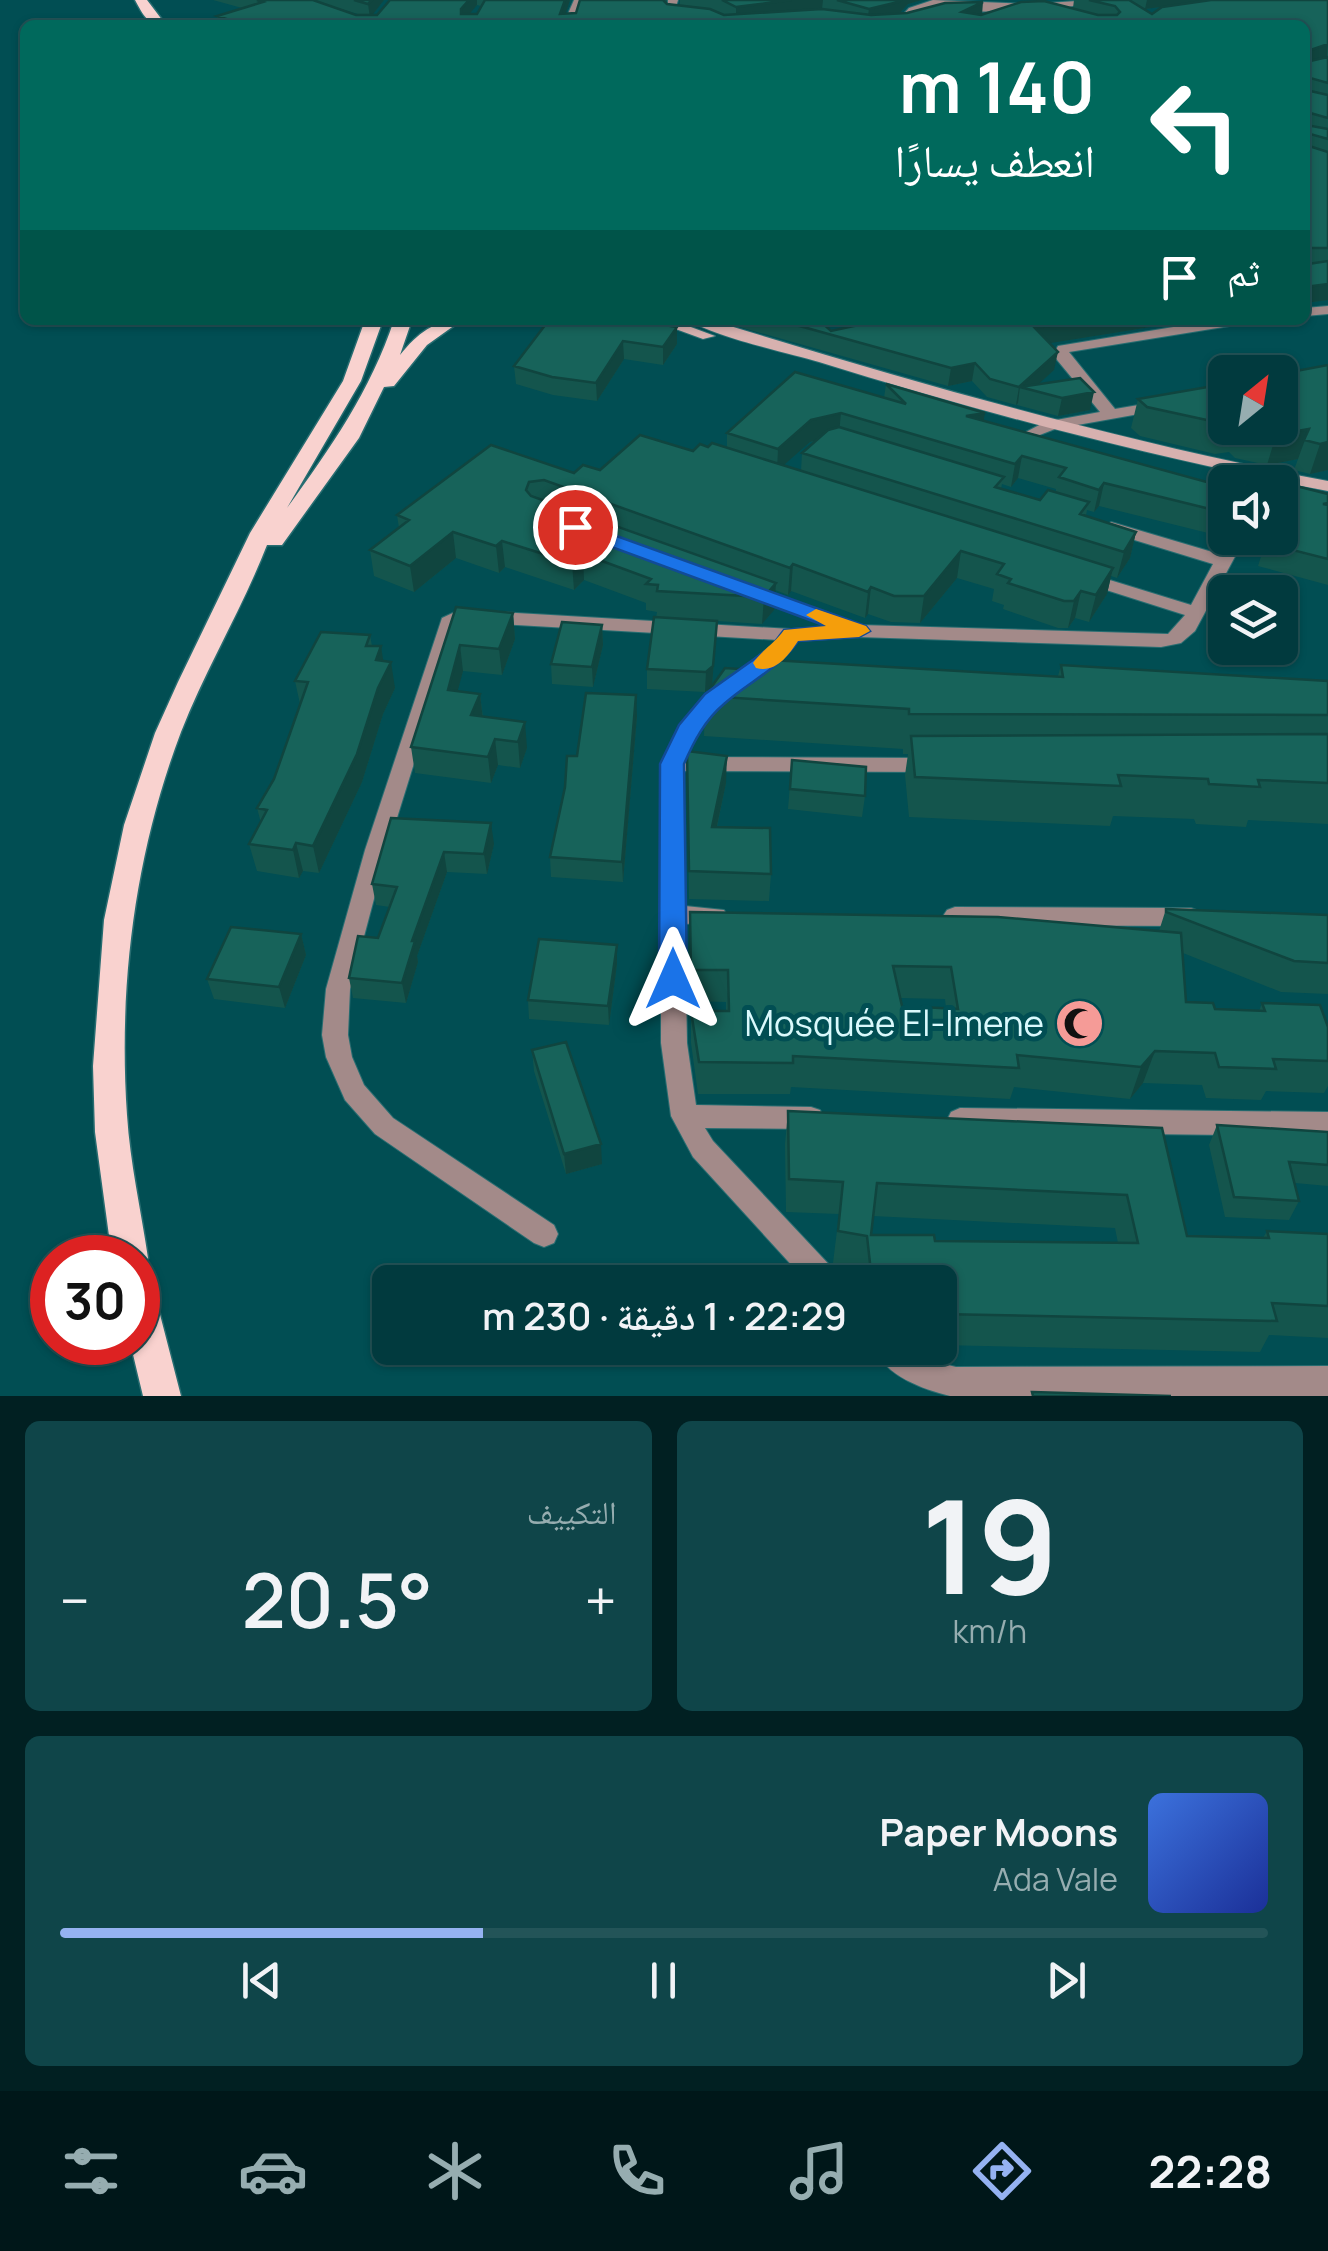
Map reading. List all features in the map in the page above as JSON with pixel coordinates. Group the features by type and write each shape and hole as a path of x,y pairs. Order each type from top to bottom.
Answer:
{"main road":[{"path":"127,1235 110,1116 109,988 126,877 166,738 197,661 254,556 261,533 352,381 372,325"},
{"path":"254,556 282,531 350,438 400,325"},
{"path":"367,404 421,341 445,325"},
{"path":"154,1365 162,1396"}],"street":[{"path":"673,0 670,12 722,20"},
{"path":"903,20 912,10 941,0 1028,7 1074,17"},
{"path":"997,17 1028,7 1087,0"},
{"path":"675,325 1032,433 1208,475"},
{"path":"712,325 941,396 1208,466"},
{"path":"1114,325 1131,338"},
{"path":"1112,415 1060,355 1063,349 1211,325"},
{"path":"1032,433 1052,425 1187,402"},
{"path":"1298,484 1328,486"},
{"path":"1298,491 1328,500"},
{"path":"1096,522 1223,561"},
{"path":"544,1234 384,1126 354,1092 338,1057 334,1010 338,989 376,850 449,622 468,616 791,635 859,631 1161,641 1182,634 1226,555"},
{"path":"1063,571 1195,612"},
{"path":"728,583 859,631"},
{"path":"791,635 779,652 714,700 687,731 672,764 675,1073 684,1116 714,1162 810,1265"},
{"path":"672,764 950,765"},
{"path":"673,915 749,916"},
{"path":"939,916 1211,918"},
{"path":"684,1116 840,1118"},
{"path":"938,1120 1328,1124"},
{"path":"909,1365 934,1378 956,1382 1328,1381"}],"building":[{"path":"257,0 313,0 356,15 377,15 390,0 469,0 461,14 477,14 485,0 565,0 560,14 576,13 580,0 663,0 724,15 822,9 871,15 907,13 945,3 983,2 962,12 981,15 1021,2 1044,1 1098,15 1117,15 1120,12 1115,6 1089,0 1129,0 1152,14 1162,7 1211,0 1328,0 1328,44 1310,50 1310,20 229,20 217,16 263,2"},
{"path":"722,0 791,0 736,7"},
{"path":"837,0 901,0 869,9"},
{"path":"1328,57 1328,83 1310,78 1310,61"},
{"path":"1310,91 1328,95 1328,118 1310,113"},
{"path":"1310,126 1328,129 1328,139 1310,134"},
{"path":"1310,146 1328,152 1328,248 1310,248"},
{"path":"1328,261 1328,284 1310,286 1310,264"},
{"path":"545,325 677,327 663,347 623,341 596,383 552,377 514,366"},
{"path":"796,325 824,325 831,331 859,325 1054,325 1035,328 1058,352 1019,387 990,379 975,363 951,368"},
{"path":"1328,365 1328,442 1304,440 1309,429 1298,431 1298,371"},
{"path":"795,372 906,404 886,384 985,413 966,416 1208,482 1208,509 1104,483 1099,490 1059,477 1066,468 1022,456 1015,464 841,413 811,420 778,449 727,433"},
{"path":"1080,378 1094,392 1062,398 1020,387"},
{"path":"1208,387 1208,420 1147,407 1138,399"},
{"path":"839,427 1004,477 995,487 1040,500 1048,490 1089,502 1080,514 1136,532 1124,552 802,453 828,430"},
{"path":"640,435 693,451 700,444 708,447 712,443 1113,568 1096,595 1081,591 1074,601 1064,601 1008,583 1011,579 997,574 1004,564 961,551 924,596 894,596 871,587 868,592 544,480 529,482 526,490 531,496 776,583 764,597 657,591 658,585 646,584 651,579 583,554 572,563 502,541 496,546 453,532 410,566 370,550 409,520 397,515 491,445 574,473 583,465 600,470"},
{"path":"1298,486 1328,494 1328,503 1323,504 1328,505 1328,559 1298,551"},
{"path":"456,607 513,613 499,649 460,645 448,690 480,694 471,715 525,722 518,742 495,739 488,757 411,747"},
{"path":"654,617 717,621 713,666 706,672 647,669"},
{"path":"562,622 602,625 592,667 551,664"},
{"path":"321,632 370,635 366,646 381,646 376,660 391,662 378,688 357,754 313,846 296,843 293,850 249,844 267,810 257,808 274,779 308,682 295,681"},
{"path":"754,659 1063,677 1061,665 1328,681 1328,715 909,714 909,709 705,696 725,668 753,670"},
{"path":"586,693 636,695 622,862 550,857 565,787 567,756 577,756"},
{"path":"1328,734 1328,783 1258,780 1260,787 1209,784 1208,779 1118,775 1121,786 915,777 911,736"},
{"path":"687,751 727,756 712,827 770,828 771,874 689,871"},
{"path":"792,760 866,767 865,796 790,789"},
{"path":"391,818 491,823 484,854 444,852 412,941 402,983 349,978 358,936 378,938 397,887 372,884"},
{"path":"1166,909 1328,915 1328,963 1294,961"},
{"path":"690,912 998,917 1181,933 1186,1002 1213,1003 1215,1009 1265,1011 1262,1003 1320,1005 1328,1027 1328,1061 1273,1059 1276,1069 1219,1067 1215,1053 1155,1051 1141,1067 1017,1055 1019,1068 793,1056 793,1063 699,1062 691,1011 729,1011 728,970 691,970","holes":["893,966 951,967 958,1009 902,1006"]},
{"path":"231,927 301,934 279,987 207,979"},
{"path":"539,939 617,945 608,1006 528,1000"},
{"path":"566,1042 601,1144 564,1154 532,1050"},
{"path":"788,1111 1162,1128 1187,1236 1269,1238 1267,1231 1328,1234 1328,1306 1272,1303 1277,1321 957,1314 957,1265 870,1265 867,1236 838,1231 843,1182 789,1179","holes":["877,1183 1127,1195 1138,1243 935,1241 934,1235 871,1235"]},
{"path":"1217,1125 1328,1132 1328,1165 1289,1162 1299,1201 1234,1197"},
{"path":"1032,1392 1171,1396 1033,1396"}],"slow traffic":[{"path":"764,663 788,643 791,635 859,631 816,615"}],"place":[{"name":"Mosquée El-Imene","path":"1079,1023"}],"route":[{"path":"575,527 859,631 791,635 779,652 714,700 687,731 672,764 673,979"}]}
